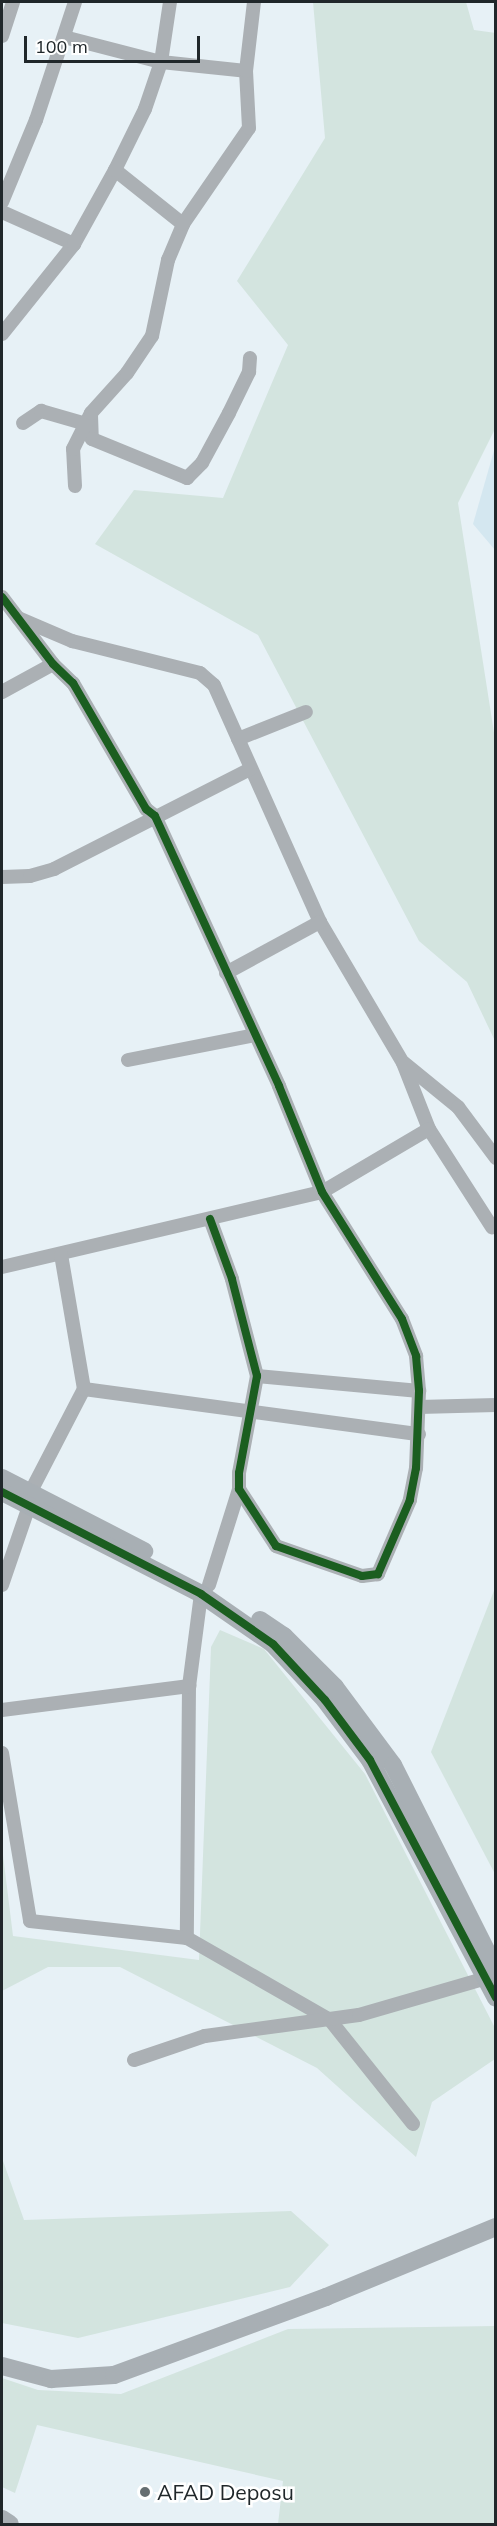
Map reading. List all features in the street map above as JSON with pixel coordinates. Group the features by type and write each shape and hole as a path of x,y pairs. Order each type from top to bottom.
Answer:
{"street":[{"path":"2,36 13,2"},
{"path":"2,202 75,2"},
{"path":"2,334 74,244 115,170 145,108 161,62 170,2"},
{"path":"75,486 73,449 88,418 127,373 152,336 168,260 183,224 249,128 246,71 254,2"},
{"path":"64,37 161,62 246,71"},
{"path":"115,170 183,224"},
{"path":"2,212 74,244"},
{"path":"88,418 92,439 187,478 202,462 229,413 249,372 250,357"},
{"path":"23,423 41,411 88,418"},
{"path":"2,597 53,664 73,683 146,809 155,816 255,1035 322,1192 402,1319 416,1356 419,1434 410,1500 386,1565 373,1577 276,1546 240,1489 238,1473 253,1412 257,1376 232,1279 210,1219"},
{"path":"16,617 72,641 200,673 214,685 320,922 403,1063 429,1129 492,1227"},
{"path":"2,692 53,664"},
{"path":"238,739 306,712"},
{"path":"2,877 30,876 54,869 250,769"},
{"path":"226,974 320,922"},
{"path":"128,1060 255,1035"},
{"path":"403,1063 458,1107 495,1158"},
{"path":"2,1267 61,1255 134,1233 210,1219 322,1192 429,1129"},
{"path":"2,1585 29,1499 84,1389 61,1255"},
{"path":"257,1376 419,1391"},
{"path":"84,1389 419,1434"},
{"path":"419,1407 495,1405"},
{"path":"2,1478 29,1499 205,1589 284,1636 342,1696 393,1765 491,1974 495,1998"},
{"path":"187,1938 189,1686 205,1589 240,1489"},
{"path":"2,1492 29,1499"},
{"path":"2,1710 189,1686"},
{"path":"2,1753 30,1921 187,1938 330,2020 413,2124"},
{"path":"134,2060 205,2036 359,2015 491,1974"},
{"path":"2,2366 51,2379 114,2375 315,2301 495,2227"},
{"path":"2,2519 10,2524"}],"shaded area":[{"path":"313,2 466,2 474,30 496,33 495,429 458,503 495,739 495,1041 467,982 419,941 258,635 95,544 134,490 223,498 288,345 237,281 325,138"},
{"path":"495,447 495,550 473,524"},
{"path":"495,1588 495,1874 431,1752"},
{"path":"220,1630 264,1649 365,1774 495,2028 495,2059 432,2102 416,2157 317,2068 120,1967 48,1967 2,1991 2,1847 13,1936 199,1960 211,1647"},
{"path":"2,2158 24,2220 291,2211 329,2245 290,2287 78,2338 2,2323"},
{"path":"495,2326 495,2524 278,2524 283,2481 37,2425 15,2493 2,2487 2,2378 38,2390 121,2394 288,2329"}],"cycle path":[{"path":"2,597 53,664 73,683 146,809 155,816 279,1086 322,1192 402,1319 416,1356 419,1391 416,1468 410,1500 378,1574 362,1576 276,1546 239,1489 239,1473 257,1376 232,1279 210,1219"},
{"path":"2,1492 201,1594 273,1644 325,1700 370,1760 496,1998"}],"place":[{"name":"AFAD Deposu","path":"145,2492"}]}
